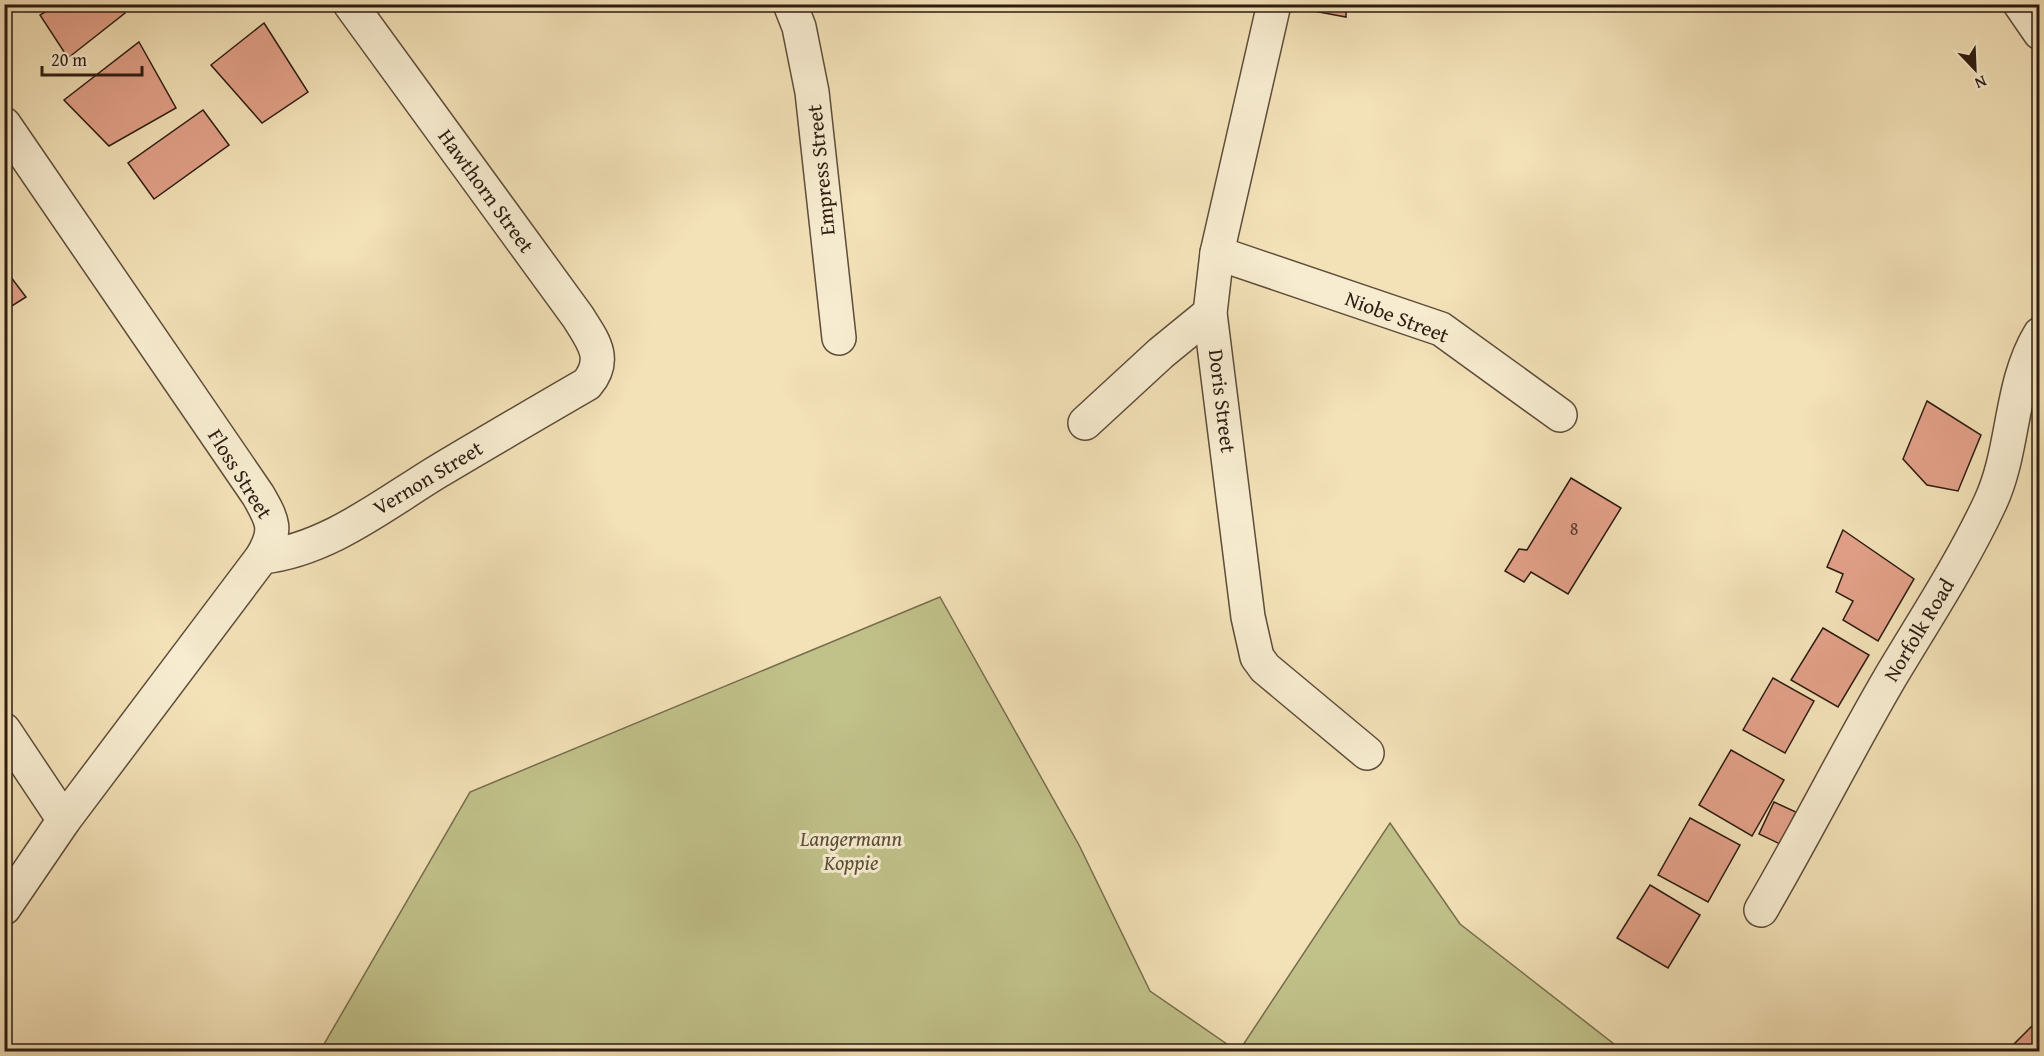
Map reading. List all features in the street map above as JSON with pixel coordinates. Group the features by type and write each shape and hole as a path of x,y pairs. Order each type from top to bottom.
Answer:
{"street":[{"name":"Hawthorn Street","path":"350,4 578,317 596,347 598,360 596,373 587,384"},
{"name":"Empress Street","path":"790,4 799,27 813,93 839,338"},
{"name":"Doris Street","path":"1274,4 1217,253 1210,313 1248,617 1257,657 1272,675 1367,753"},
{"path":"2020,4 2040,33"},
{"name":"Floss Street","path":"4,124 258,495 271,517 273,532 262,557 64,820 4,908"},
{"name":"Niobe Street","path":"1217,253 1441,329 1560,415"},
{"path":"1085,423 1161,353 1210,313"},
{"name":"Norfolk Road","path":"1761,910 1891,677 1950,579 1991,501 2004,463 2021,378 2040,334"},
{"name":"Vernon Street","path":"262,557 286,554 328,537 587,384"},
{"path":"4,730 64,820"}],"green space":[{"name":"Langermann Koppie","path":"940,597 1079,845 1150,991 1237,1051 313,1051 323,1046 470,792"},
{"path":"1390,823 1460,924 1623,1051 1239,1051"}],"building":[{"path":"58,4 120,4 125,13 68,58 40,15"},
{"path":"1315,4 1346,4 1346,17 1313,11"},
{"path":"264,23 308,92 262,123 211,65"},
{"path":"139,42 176,108 109,146 64,100"},
{"path":"203,110 229,145 154,199 128,163"},
{"path":"4,268 26,297 4,311"},
{"path":"1927,401 1981,435 1958,491 1927,485 1903,459"},
{"path":"1571,478 1621,508 1568,594 1531,572 1524,582 1505,571 1519,549 1527,550"},
{"path":"1843,530 1914,579 1878,641 1843,620 1853,601 1836,592 1843,574 1827,567"},
{"path":"1823,628 1869,655 1838,707 1791,680"},
{"path":"1773,678 1814,701 1785,753 1743,730"},
{"path":"1731,750 1784,780 1752,836 1699,805"},
{"path":"1774,802 1796,812 1780,844 1759,834"},
{"path":"1690,818 1740,845 1708,902 1658,875"},
{"path":"1650,885 1700,915 1668,968 1617,938"},
{"path":"2040,1018 2040,1052 2006,1052"}]}
